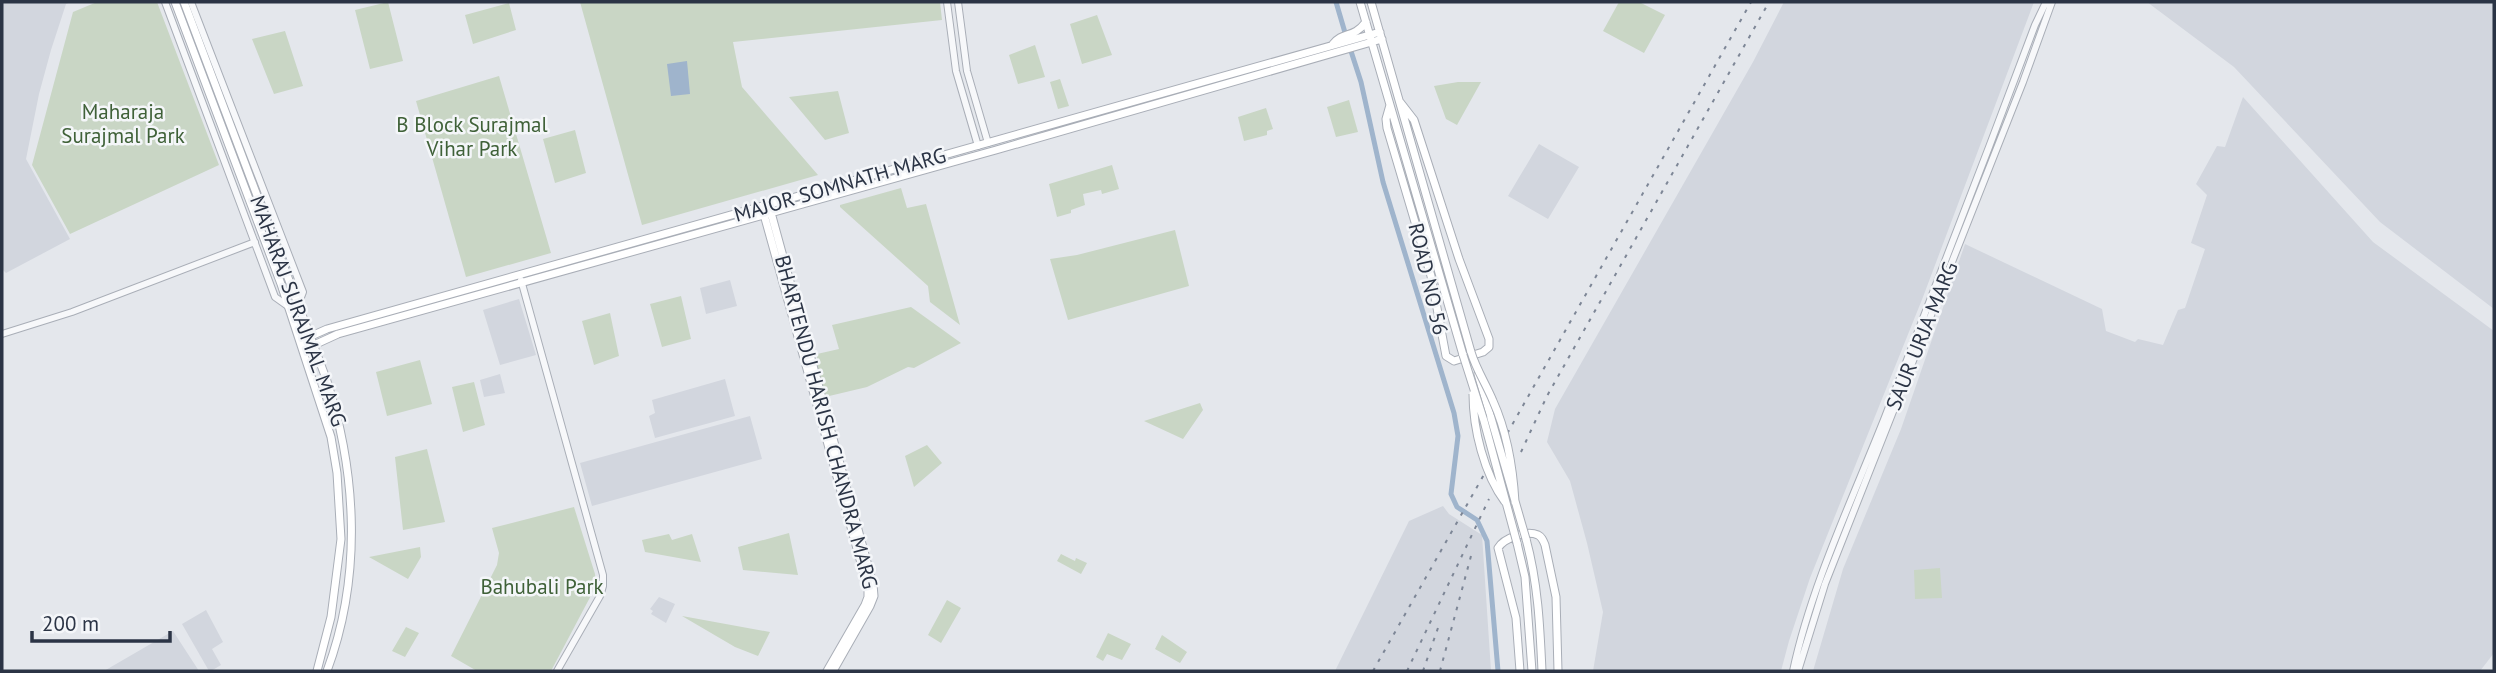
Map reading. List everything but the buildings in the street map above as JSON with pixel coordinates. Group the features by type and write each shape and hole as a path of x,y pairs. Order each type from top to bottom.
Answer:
{"main road":[{"name":"MAHARAJ SURAJMAL MARG","path":"174,2 289,307 331,437 340,514 338,572 327,636 317,671"},
{"name":"MAHARAJ SURAJMAL MARG","path":"184,2 198,33 311,337 342,435 352,499 353,527 350,574 342,618 327,671"},
{"path":"1360,2 1467,353 1476,367 1511,503 1525,577 1532,671"},
{"path":"1371,2 1467,353 1473,385 1511,503 1526,539 1534,570 1542,671"},
{"path":"1336,44 1360,38 1365,19 1375,12"},
{"name":"MAJOR SOMNATH MARG","path":"303,350 338,334 521,279 979,150 988,143 1336,44 1381,35"},
{"name":"MAJOR SOMNATH MARG","path":"979,150 991,152 1226,85 1336,44"},
{"path":"1380,70 1390,67"},
{"name":"ROAD NO 56","path":"1390,105 1386,119 1387,128 1431,276 1446,356 1454,361 1483,352 1489,347 1489,339 1459,259 1413,120 1399,102"},
{"path":"988,143 991,152"},
{"path":"221,153 231,150"},
{"name":"BHARTENDU HARISH CHANDRA MARG","path":"766,210 868,587 865,605 827,671"},
{"name":"BHARTENDU HARISH CHANDRA MARG","path":"766,210 873,584 874,596 870,607 833,671"},
{"name":"MAJOR SOMNATH MARG","path":"300,341 327,329 521,279"},
{"path":"331,515 340,514"},
{"path":"1520,671 1516,618 1498,553 1501,543 1509,538 1534,534 1541,537 1545,545 1556,597 1558,671"},
{"path":"316,633 327,636"}],"street":[{"name":"MAHARAJ SURAJMAL MARG","path":"164,2 275,297 289,307"},
{"path":"191,2 198,33"},
{"path":"947,2 956,71 979,150"},
{"path":"958,2 967,71 988,143"},
{"name":"SAUR URJA MARG","path":"1795,671 1820,582 1892,405 2046,2"},
{"name":"SAUR URJA MARG","path":"1920,332 2026,74 2052,2"},
{"path":"2018,71 2026,74"},
{"path":"2,334 72,312 255,242"},
{"path":"521,279 603,575 600,596 557,671"}],"shaded area":[{"path":"2,2 71,2 66,4 51,50 26,159 70,239 6,273 2,269"},
{"path":"1784,2 2034,2 1923,297 1810,578 1781,671 1593,671 1603,612 1570,481 1547,442 1555,409 1753,62"},
{"path":"2147,2 2494,2 2494,309 2380,222 2234,67"},
{"path":"2243,97 2373,242 2494,331 2494,653 2480,671 1813,671 1843,569 1901,429 1965,244 2102,309 2106,331 2135,342 2138,339 2163,345 2178,310 2185,308 2205,249 2191,243 2207,195 2196,184 2217,146 2225,147"},
{"path":"1539,144 1579,167 1548,219 1508,196"},
{"path":"730,280 737,306 706,314 700,288"},
{"path":"519,299 536,355 500,365 483,310"},
{"path":"500,374 505,393 484,397 480,380"},
{"path":"725,379 735,416 655,438 649,416 655,413 652,400"},
{"path":"750,416 762,459 592,506 580,463"},
{"path":"1443,506 1449,514 1482,535 1491,671 1335,671 1409,521"},
{"path":"659,597 675,604 666,623 651,614 653,611 650,609"},
{"path":"206,610 223,642 212,649 221,665 211,671 182,624"},
{"path":"173,631 199,671 104,671"}],"green space":[{"name":"Maharaja Surajmal Park","path":"97,2 157,2 219,165 70,234 32,165 73,12"},
{"path":"388,2 403,61 370,69 355,10"},
{"path":"580,2 940,2 942,20 733,42 742,87 818,175 642,225"},
{"path":"1619,2 1639,2 1665,15 1644,53 1603,31"},
{"path":"509,3 516,30 473,44 465,15"},
{"path":"1097,15 1112,55 1082,64 1070,24"},
{"path":"285,31 303,86 274,94 252,39"},
{"path":"1035,45 1045,77 1018,84 1009,55"},
{"name":"B Block Surajmal Vihar Park","path":"499,76 551,253 466,277 416,101"},
{"path":"1060,79 1069,106 1058,109 1050,82"},
{"path":"1481,82 1457,125 1446,119 1434,86"},
{"path":"838,91 849,133 825,140 789,97"},
{"path":"1349,100 1358,132 1336,137 1327,107"},
{"path":"1266,108 1273,129 1267,131 1267,135 1244,141 1238,117"},
{"path":"575,130 586,173 555,183 543,139"},
{"path":"1112,165 1119,189 1102,194 1101,190 1083,194 1085,205 1057,217 1049,184"},
{"path":"901,188 907,208 926,204 960,325 930,302 928,286 840,207"},
{"path":"1175,230 1189,286 1068,320 1050,259 1077,255"},
{"path":"681,296 691,339 662,347 650,304"},
{"path":"911,307 961,343 914,368 908,367 867,387 825,397 817,354 839,349 832,325"},
{"path":"610,313 619,356 594,365 582,321"},
{"path":"420,360 432,404 387,416 376,372"},
{"path":"474,382 485,425 463,432 452,387"},
{"path":"1200,403 1203,410 1183,439 1144,421"},
{"path":"927,445 942,463 914,487 905,456"},
{"path":"427,449 445,522 403,530 395,457"},
{"name":"Bahubali Park","path":"574,507 595,574 596,586 551,671 477,671 451,656 497,565 499,553 492,528"},
{"path":"789,533 798,575 743,570 738,547"},
{"path":"669,534 672,540 692,534 701,562 645,552 642,540"},
{"path":"420,547 421,557 408,579 369,557"},
{"path":"1061,554 1087,563 1081,574 1057,561"},
{"path":"1940,568 1942,598 1915,599 1914,570"},
{"path":"947,600 961,608 941,643 928,635"},
{"path":"682,616 770,632 758,656 735,647"},
{"path":"406,627 419,633 405,657 392,651"},
{"path":"1108,633 1131,644 1122,660 1107,654 1103,661 1096,657"},
{"path":"1162,635 1187,652 1180,663 1155,649"}],"water":[{"path":"687,61 690,94 671,96 667,64"}],"waterway":[{"path":"1336,2 1346,36"},
{"path":"1349,45 1361,82 1383,182 1454,413 1458,436 1451,494 1457,507 1477,520 1487,541 1498,671"}],"railway":[{"path":"1373,671 1751,2"},
{"path":"1521,452 1547,396 1769,2"},
{"path":"1407,671 1489,499"},
{"path":"1440,671 1471,556"},
{"path":"1423,671 1439,625"}]}
